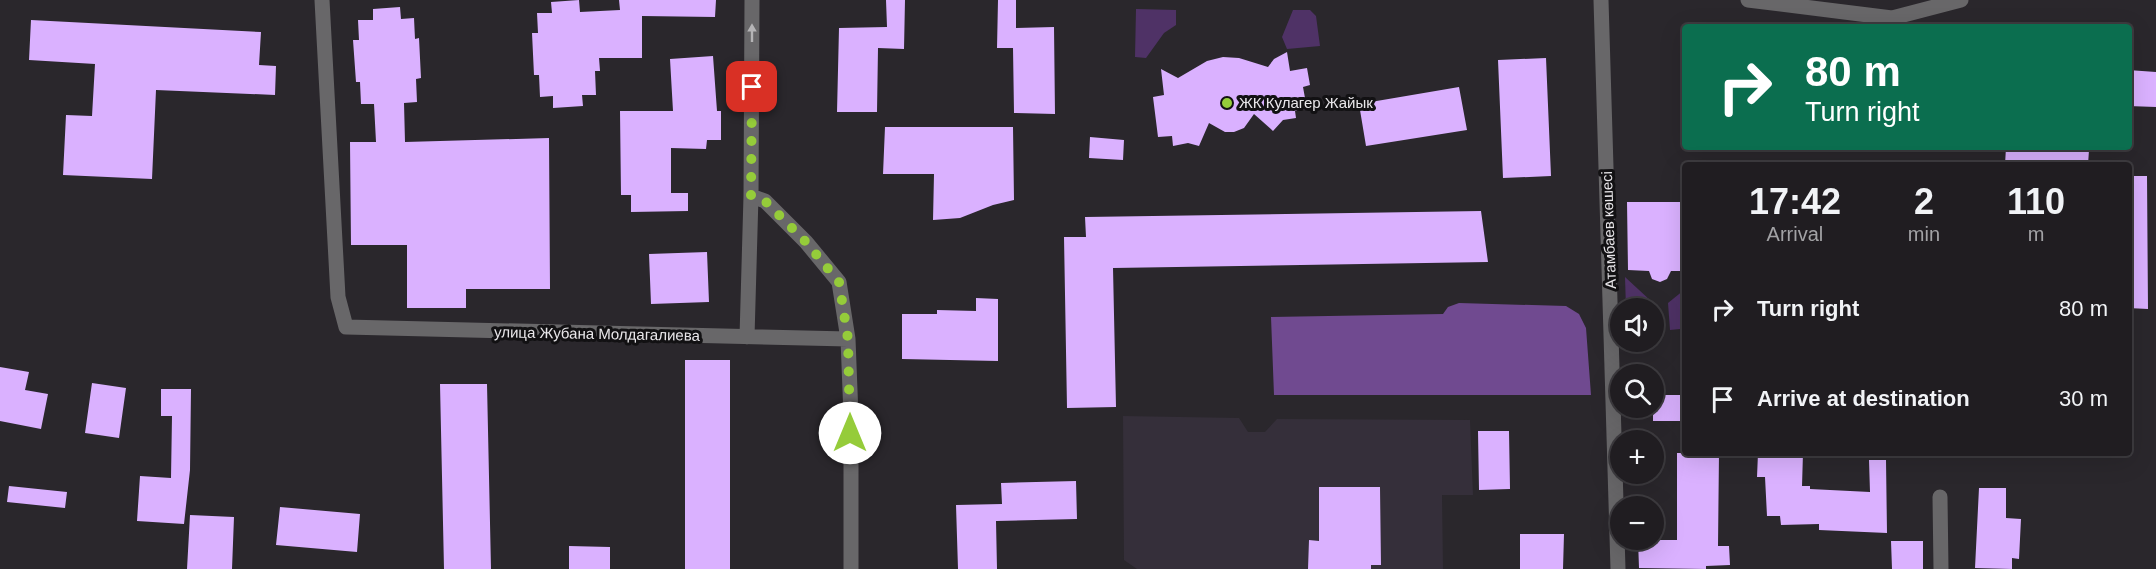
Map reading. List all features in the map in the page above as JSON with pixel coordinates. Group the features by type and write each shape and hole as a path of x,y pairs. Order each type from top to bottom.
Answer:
{"street":[{"name":"улица Жубана Молдагалиева","path":"322,0 338,297 346,327 848,339"},
{"path":"747,337 751,196 752,0"},
{"name":"Атамбаев көшесі","path":"1601,0 1618,569"},
{"path":"1748,0 1892,18 1961,0"},
{"path":"751,196 765,201 806,242 839,282 848,339 851,569"},
{"path":"1940,497 1941,569"}],"shaded area":[{"path":"1136,9 1176,10 1176,25 1164,33 1146,58 1135,57"},
{"path":"1293,10 1310,10 1316,16 1320,46 1287,49 1282,37"},
{"path":"1625,277 1648,298 1626,298"},
{"path":"1682,292 1682,326 1680,329 1670,330 1668,303"},
{"path":"1459,303 1566,306 1579,314 1586,328 1591,395 1274,395 1271,317 1443,314 1448,307"},
{"path":"1123,416 1239,418 1248,432 1265,432 1277,419 1470,420 1473,495 1442,495 1443,569 1137,569 1124,560"}],"building":[{"path":"579,0 580,12 620,10 619,0 716,0 715,17 642,16 642,58 599,58 600,71 595,71 596,95 582,95 583,106 553,108 553,96 540,97 539,75 534,75 532,33 538,33 537,13 552,13 551,2"},
{"path":"886,0 905,0 904,49 878,48 877,112 837,112 839,28 887,27"},
{"path":"998,0 1016,0 1016,28 1054,27 1055,114 1014,113 1013,48 997,48"},
{"path":"400,7 401,19 414,18 415,39 419,38 421,78 416,79 417,102 404,103 405,142 549,138 550,289 466,289 466,308 407,308 407,245 351,245 350,142 376,142 374,104 361,104 360,82 356,82 353,40 359,40 358,20 373,20 373,9"},
{"path":"31,20 261,32 259,65 276,66 275,95 156,90 152,179 63,175 66,115 92,116 95,64 29,60"},
{"name":"ЖК Кулагер Жайык","path":"1287,52 1290,71 1307,68 1310,85 1303,87 1307,109 1295,111 1296,118 1283,120 1273,131 1254,114 1244,128 1234,132 1225,132 1209,123 1199,146 1188,143 1173,146 1172,136 1158,137 1153,97 1164,95 1161,69 1178,78 1207,61 1223,57 1239,58 1268,67 1274,59"},
{"path":"713,56 717,111 721,111 721,140 707,140 706,149 671,148 671,193 688,193 688,211 631,212 631,195 621,195 620,111 673,111 670,59"},
{"path":"1546,58 1551,176 1503,178 1498,60"},
{"path":"2132,70 2156,72 2156,107 2132,106"},
{"path":"1459,87 1467,130 1366,146 1359,104"},
{"path":"885,127 1013,127 1014,200 993,205 960,218 933,220 934,174 883,174"},
{"path":"1090,137 1124,140 1123,160 1089,158"},
{"path":"2006,150 2089,150 2088,162 2005,162"},
{"path":"2132,176 2147,176 2148,309 2132,308"},
{"path":"1627,202 1682,202 1682,271 1671,271 1667,279 1660,282 1652,279 1649,271 1628,270"},
{"path":"1481,211 1488,262 1113,268 1116,407 1067,408 1064,237 1086,237 1085,217"},
{"path":"707,252 709,302 651,304 649,254"},
{"path":"976,298 998,299 998,361 902,359 902,314 937,314 937,310 976,311"},
{"path":"685,360 730,360 730,569 685,569"},
{"path":"0,367 29,372 25,390 48,394 41,429 0,421"},
{"path":"92,383 126,388 119,438 85,433"},
{"path":"440,384 487,384 491,569 444,569"},
{"path":"161,389 191,389 190,470 184,524 137,521 140,476 171,478 172,416 161,416"},
{"path":"1664,395 1682,395 1682,421 1653,421 1653,418 1664,418"},
{"path":"1478,431 1509,431 1510,489 1479,490"},
{"path":"1677,453 1682,453 1682,456 1719,456 1718,546 1729,546 1730,565 1706,566 1706,569 1639,568 1638,550 1664,550 1664,540 1677,540"},
{"path":"1758,456 1803,456 1802,486 1810,486 1810,489 1870,492 1869,460 1886,460 1887,533 1819,530 1819,524 1781,525 1780,516 1767,516 1765,477 1757,477"},
{"path":"1076,481 1077,519 996,521 997,569 958,569 956,505 1002,504 1001,483"},
{"path":"9,486 67,492 65,508 7,502"},
{"path":"1319,487 1380,487 1381,565 1371,565 1371,569 1308,569 1309,540 1319,541"},
{"path":"1979,488 2006,488 2006,518 2021,519 2019,559 2012,558 2012,569 1975,568"},
{"path":"280,507 360,514 357,552 276,545"},
{"path":"190,515 234,517 232,569 187,569"},
{"path":"1520,534 1564,534 1563,569 1520,569"},
{"path":"1891,541 1923,541 1923,569 1892,569"},
{"path":"569,546 610,547 610,569 569,569"}],"place":[{"name":"ЖК Кулагер Жайык","path":"1227,103"}],"route":[{"path":"752,87 751,196 765,201 806,242 839,282 848,339 850,433"}]}
